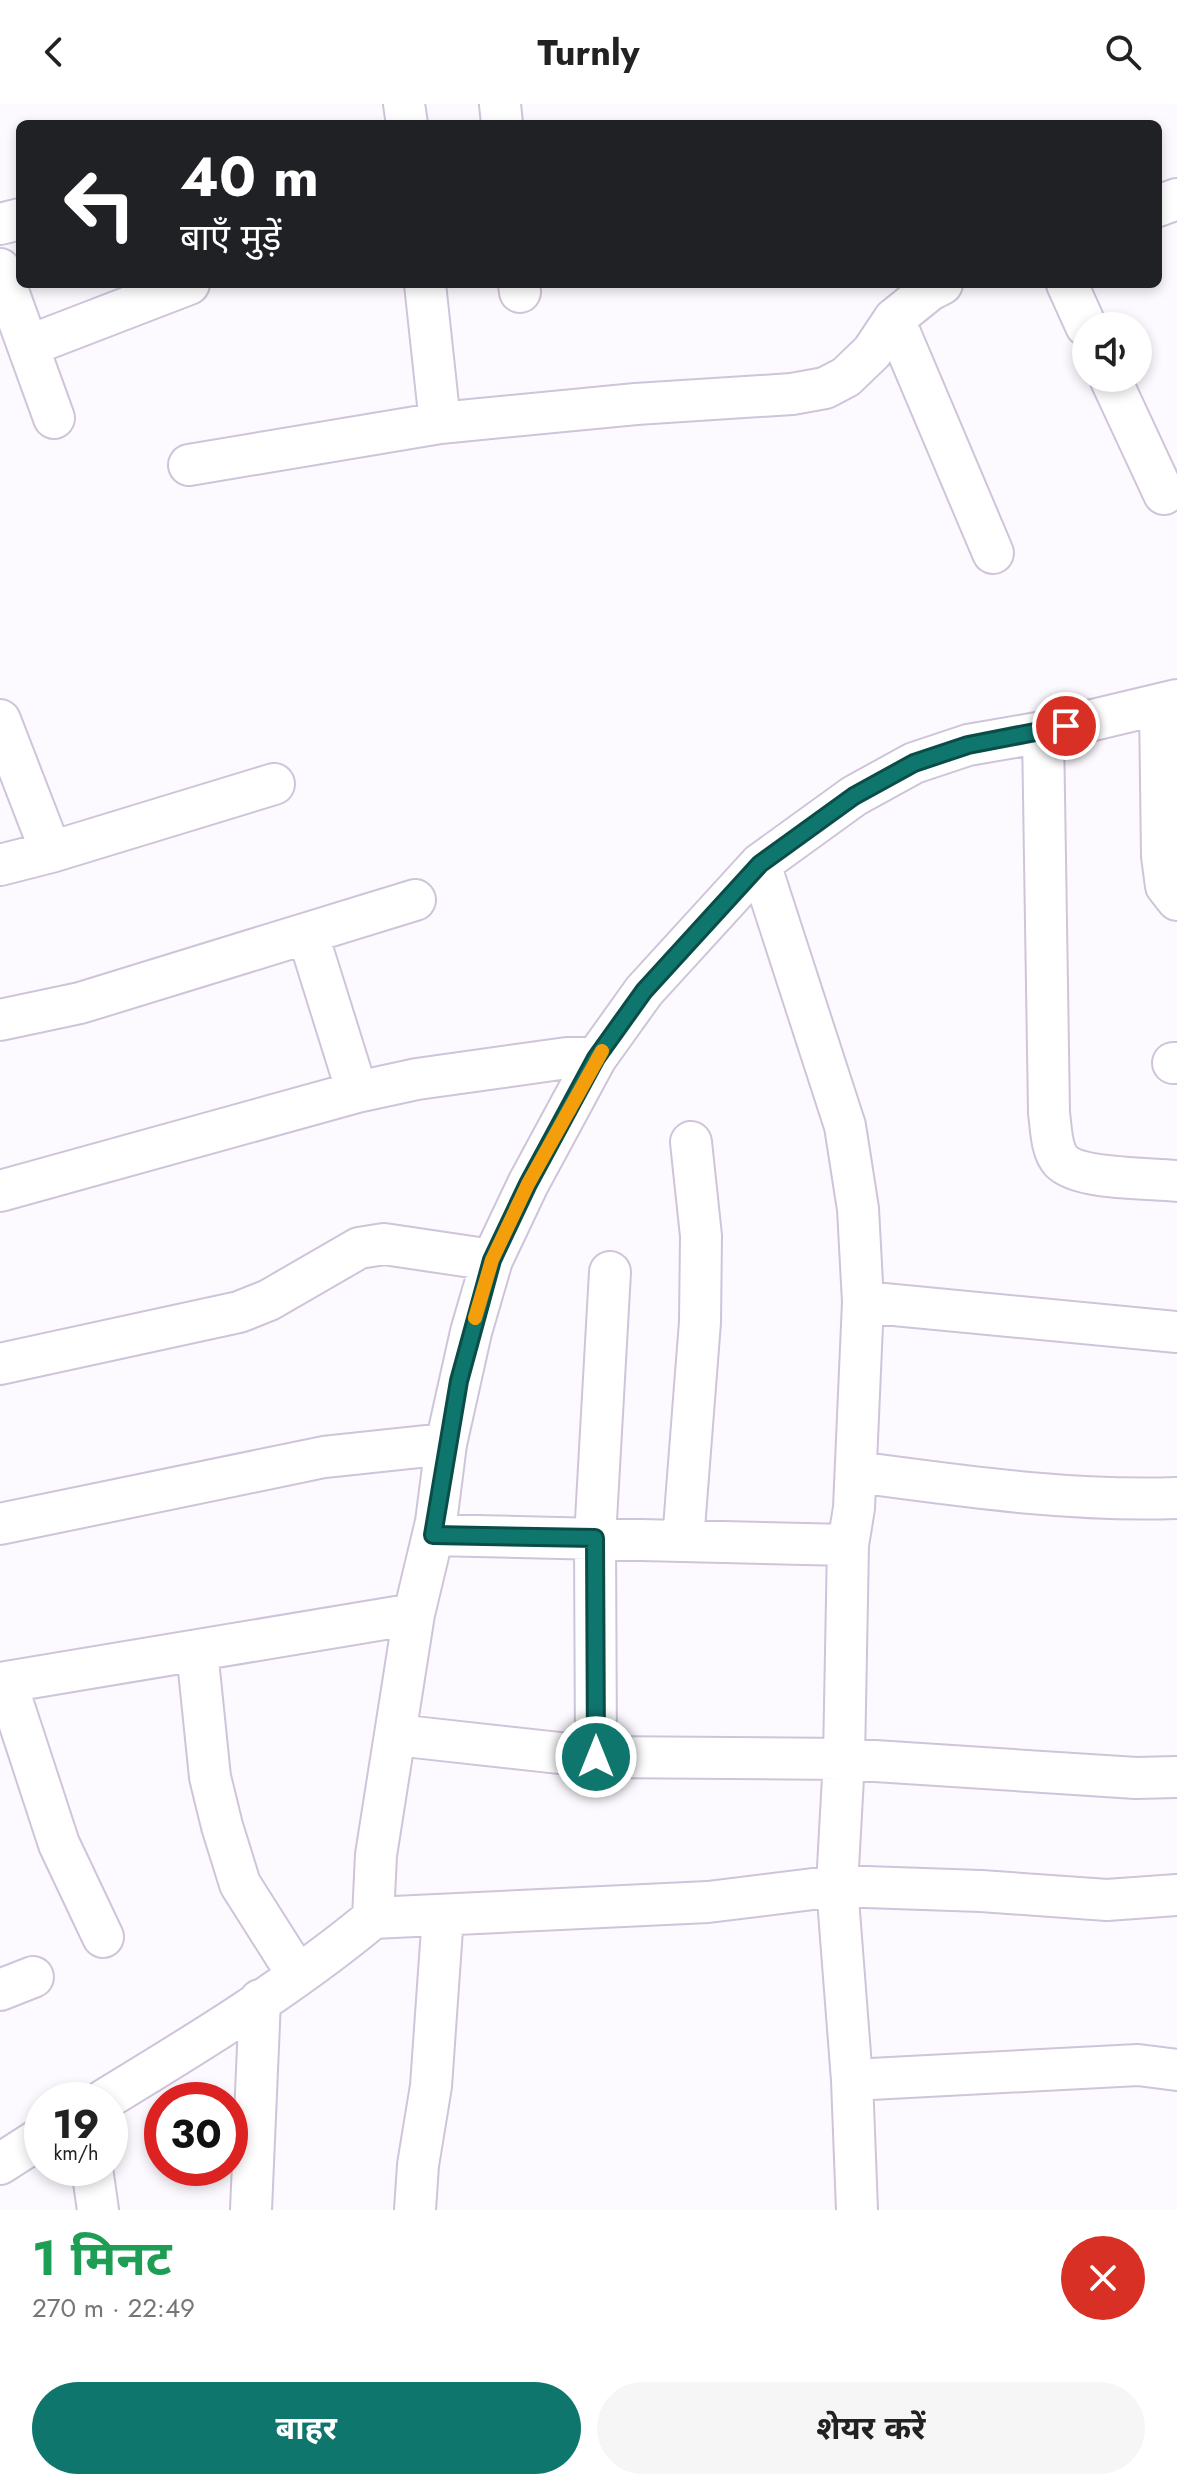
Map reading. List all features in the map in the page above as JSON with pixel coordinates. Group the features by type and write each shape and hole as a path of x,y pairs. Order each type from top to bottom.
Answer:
{"street":[{"path":"0,269 54,418"},
{"path":"28,346 179,288"},
{"path":"425,288 440,423"},
{"path":"189,465 440,423 636,404 792,394 825,388 846,377 894,319 934,288"},
{"path":"1069,288 1080,312"},
{"path":"894,319 993,553"},
{"path":"1117,392 1164,494"},
{"path":"373,1918 376,1855 414,1614 433,1535 459,1381 492,1260 528,1184 596,1058 644,991 760,864 854,796 914,763 968,745 1043,732 1168,702 1162,856 1166,886 1177,900"},
{"path":"0,720 51,852"},
{"path":"1043,732 1049,1113 1054,1147 1061,1161 1079,1172 1177,1181"},
{"path":"0,865 274,784"},
{"path":"760,864 845,1126 858,1209 863,1302 856,1472 848,1545 844,1759 837,1886 852,2080 857,2210"},
{"path":"0,1020 80,1003 415,900"},
{"path":"308,935 357,1092"},
{"path":"0,1191 357,1092 417,1079 552,1060 596,1058"},
{"path":"683,1541 700,1322 701,1236 691,1142"},
{"path":"0,1364 239,1312 269,1300 359,1248 384,1244 492,1260"},
{"path":"596,1757 595,1538 610,1272"},
{"path":"863,1302 1177,1332"},
{"path":"0,1524 324,1457 446,1444"},
{"path":"856,1472 1018,1494 1177,1498"},
{"path":"433,1535 848,1545"},
{"path":"103,1937 59,1844 3,1682 414,1614"},
{"path":"197,1651 210,1777 222,1826 240,1884 297,1974"},
{"path":"396,1735 596,1757 844,1759 1136,1778 1177,1777"},
{"path":"128,2085 260,2000 373,1918 708,1902 837,1886 981,1891 1107,1900 1177,1895"},
{"path":"415,2210 418,2165 431,2086 443,1915"},
{"path":"251,2210 260,2000"},
{"path":"852,2080 1138,2065 1177,2070"},
{"path":"0,2164 24,2149"},
{"path":"95,2186 98,2210"}],"slow traffic":[{"path":"475,1318 492,1260 528,1184 602,1051"}],"route":[{"path":"596,1757 595,1538 433,1535 459,1381 492,1260 528,1184 596,1058 644,991 760,864 854,796 914,763 968,745 1066,726"}]}
